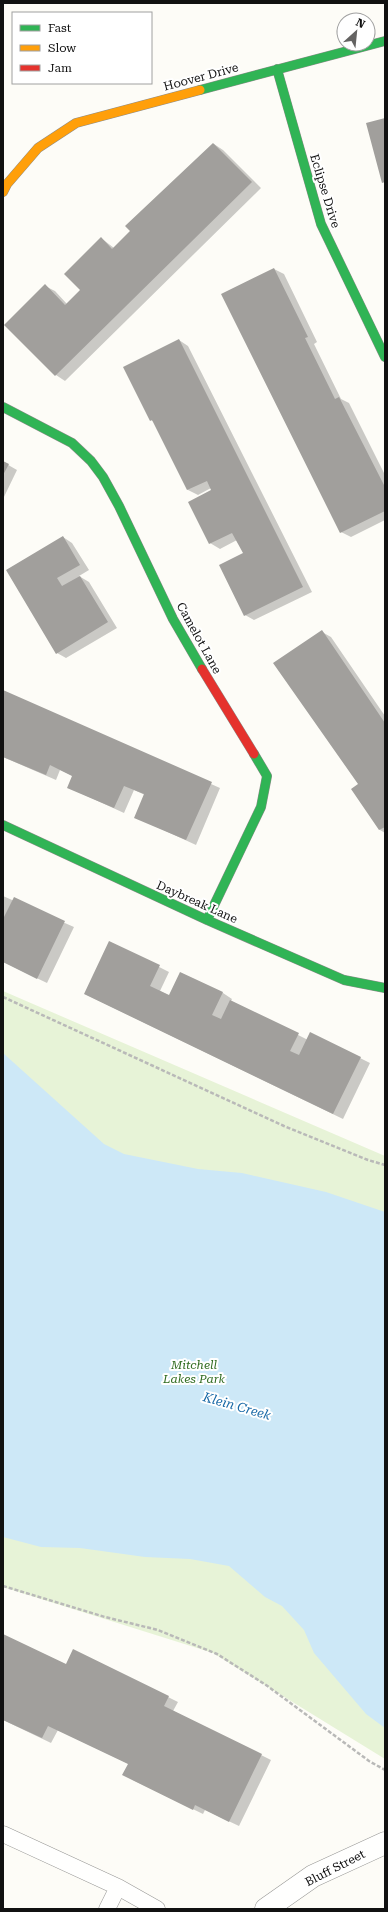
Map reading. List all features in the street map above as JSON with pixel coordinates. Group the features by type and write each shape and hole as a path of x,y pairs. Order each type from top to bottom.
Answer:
{"street":[{"name":"Hoover Drive","path":"3,192 7,184 38,148 76,123 385,41"},
{"name":"Eclipse Drive","path":"277,69 321,224 385,357"},
{"name":"Camelot Lane","path":"3,407 72,443 91,461 103,477 184,638 267,776 261,807 207,920"},
{"name":"Daybreak Lane","path":"3,825 207,920 344,980 385,988"},
{"name":"Bluff Street","path":"266,1909 313,1876 385,1843"}],"lane":[{"path":"3,1834 118,1887 157,1909"},
{"path":"106,1909 118,1887"}],"path":[{"path":"3,997 284,1126 368,1160 385,1165"},
{"path":"3,1586 105,1617 158,1630 217,1654 266,1685 369,1761 385,1770"}],"green space":[{"name":"Mitchell Lakes Park","path":"3,991 385,1156 385,1759 213,1653 3,1587"}],"water":[{"name":"Mitchell Lakes Park","path":"3,1053 104,1144 124,1154 198,1169 242,1173 326,1192 385,1212 385,1728 366,1714 314,1653 304,1630 282,1606 265,1597 229,1566 190,1559 145,1557 80,1548 41,1547 3,1537"}],"building":[{"path":"385,118 385,182 382,183 366,123"},
{"path":"213,143 252,182 55,376 4,325 45,284 65,305 80,290 64,274 101,237 112,249 130,231 125,226"},
{"path":"274,268 308,337 305,338 335,399 339,397 385,487 385,511 340,533 221,294"},
{"path":"179,339 303,587 244,616 219,565 243,553 232,533 209,544 188,502 211,490 207,481 187,490 152,420 150,421 123,367"},
{"path":"3,461 9,464 3,475"},
{"path":"63,536 80,565 57,578 62,586 80,576 108,622 56,654 6,570"},
{"path":"322,630 385,723 385,827 379,830 351,789 358,784 273,663"},
{"path":"3,690 212,782 186,840 134,818 144,794 124,786 114,808 67,788 72,776 50,765 46,775 3,757"},
{"path":"14,897 65,921 37,979 3,962 3,919"},
{"path":"109,941 160,965 150,986 169,995 180,972 223,992 212,1015 221,1019 230,1000 299,1033 290,1051 299,1055 310,1032 361,1057 333,1114 84,994"},
{"path":"3,1634 66,1664 73,1649 169,1696 164,1706 262,1754 229,1822 195,1805 193,1810 122,1775 128,1764 48,1726 42,1738 3,1720"}],"traffic: fast":[{"path":"200,90 385,41"},
{"path":"277,69 321,224 385,357"},
{"path":"3,407 72,443 91,461 103,477 119,506 173,619 202,669"},
{"path":"207,920 261,807 267,776 254,754"},
{"path":"3,825 207,920 344,980 385,988"}],"traffic: slow":[{"path":"3,192 7,184 38,148 76,123 200,90"}],"traffic: jam":[{"path":"202,669 254,754"}],"water label":[{"name":"Klein Creek","path":"237,1406"}]}
